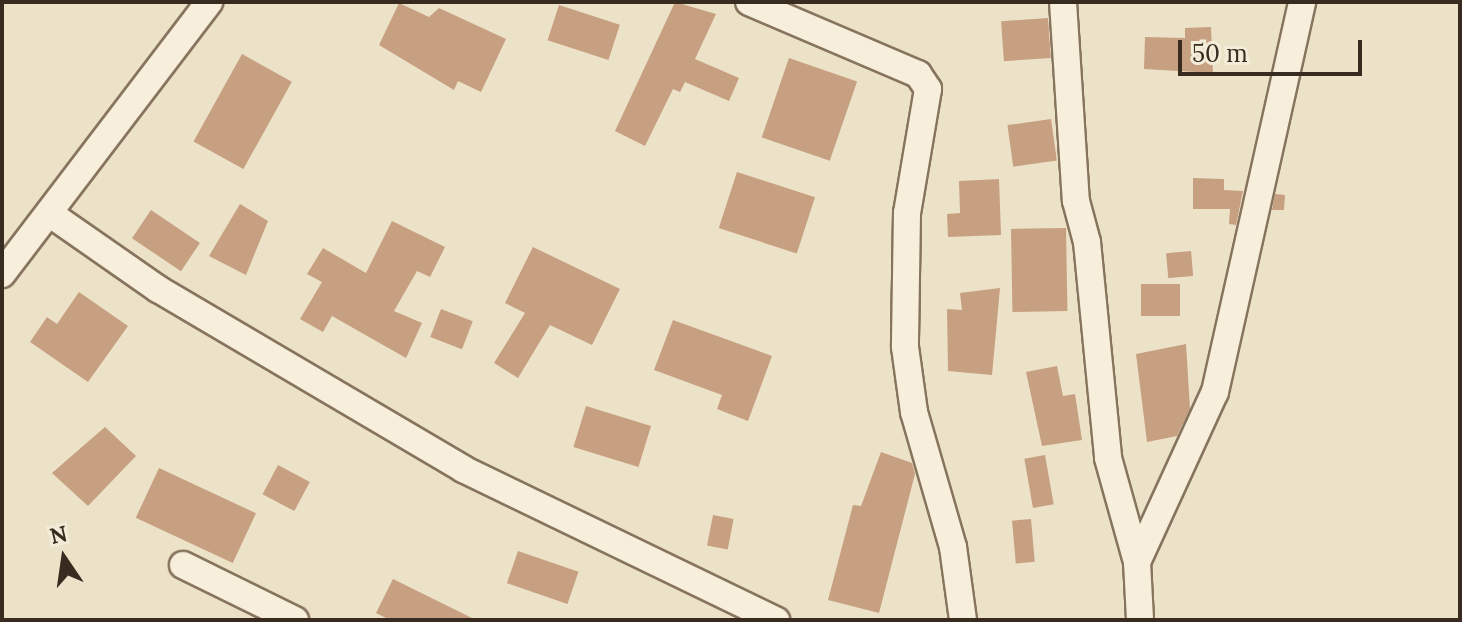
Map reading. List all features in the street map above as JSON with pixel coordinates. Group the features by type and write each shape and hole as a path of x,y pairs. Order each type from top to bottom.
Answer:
{"street":[{"path":"2,274 209,2"},
{"path":"749,2 918,74 928,89 907,213 905,347 963,620"},
{"path":"1063,2 1076,201 1087,242 1108,458 1137,562 1140,620"},
{"path":"1137,562 1215,392 1302,2"},
{"path":"49,213 158,289 463,469 776,620"},
{"path":"183,565 295,620"}],"building":[{"path":"675,2 716,14 695,59 739,78 729,101 685,82 680,92 673,89 645,146 615,131"},
{"path":"399,3 429,17 439,8 506,39 481,92 458,81 454,90 379,45"},
{"path":"559,5 620,25 608,60 548,40"},
{"path":"1048,18 1051,58 1004,61 1001,21"},
{"path":"1211,27 1213,73 1144,69 1145,37 1185,38 1185,28"},
{"path":"242,54 292,82 243,169 194,141"},
{"path":"789,58 857,81 830,161 762,137"},
{"path":"1051,119 1057,161 1013,167 1007,125"},
{"path":"737,172 815,197 797,253 719,228"},
{"path":"1193,178 1224,179 1224,190 1243,191 1236,225 1229,224 1230,209 1193,209"},
{"path":"999,179 1001,235 948,237 947,214 960,213 959,181"},
{"path":"1275,194 1285,195 1284,210 1272,210"},
{"path":"240,204 268,221 246,275 209,256"},
{"path":"151,210 200,243 181,271 132,238"},
{"path":"392,221 445,247 430,277 417,271 394,311 422,323 406,358 332,316 323,332 300,319 322,282 307,274 323,248 366,273"},
{"path":"1066,228 1067,311 1012,312 1011,229"},
{"path":"533,247 620,289 592,345 550,325 518,378 494,363 525,313 505,303"},
{"path":"1191,251 1193,276 1168,278 1166,253"},
{"path":"1141,284 1180,284 1180,316 1141,316"},
{"path":"1000,288 992,375 948,371 947,309 962,310 960,293"},
{"path":"79,292 128,326 88,382 30,342 47,317 57,324"},
{"path":"441,309 473,321 462,349 430,337"},
{"path":"673,320 772,356 748,421 717,409 722,395 654,370"},
{"path":"1186,344 1190,409 1177,436 1147,442 1136,354"},
{"path":"1057,366 1063,396 1075,394 1082,440 1042,446 1026,372"},
{"path":"586,406 651,426 638,467 573,447"},
{"path":"105,427 136,456 88,506 52,473"},
{"path":"881,452 912,463 915,474 879,613 828,600 853,505 861,506"},
{"path":"1045,455 1054,504 1033,508 1024,459"},
{"path":"278,465 310,482 294,511 263,494"},
{"path":"159,468 256,513 233,563 136,518"},
{"path":"713,515 734,519 728,549 707,545"},
{"path":"1031,519 1035,562 1016,563 1012,521"},
{"path":"518,551 579,572 567,604 507,583"},
{"path":"393,579 476,620 390,620 376,613"}]}
